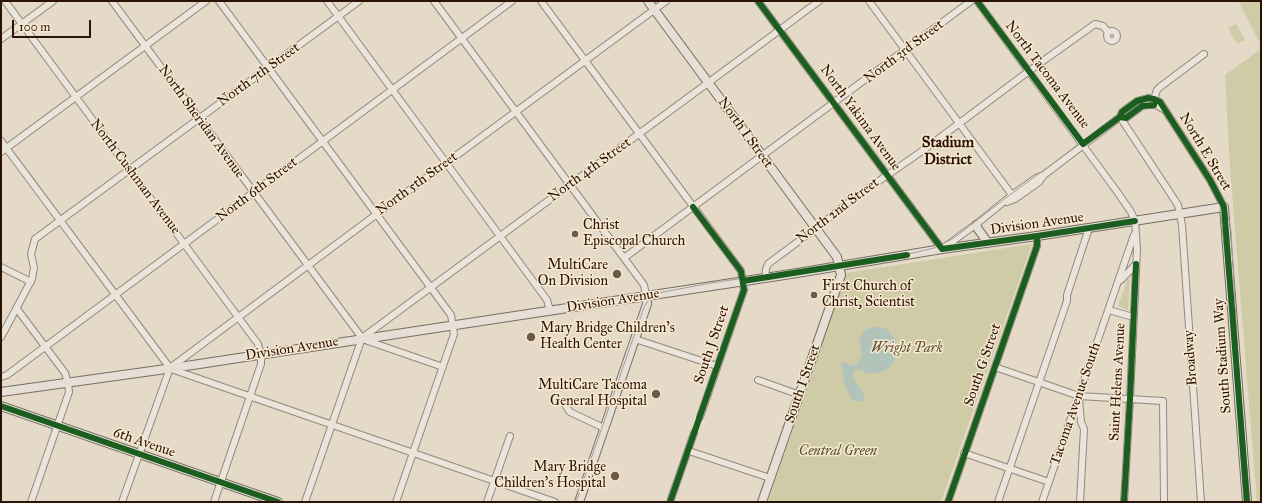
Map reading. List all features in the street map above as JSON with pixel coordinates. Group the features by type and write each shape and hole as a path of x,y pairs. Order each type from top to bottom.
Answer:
{"main road":[{"name":"North I Street","path":"648,1 837,257 839,266"},
{"name":"Division Avenue","path":"1,392 170,368 765,278 942,249 1037,236 1135,220 1180,215 1224,207"},
{"name":"South Stadium Way","path":"1224,207 1247,502"},
{"path":"976,224 988,243"},
{"name":"South I Street","path":"762,502 841,275 839,266"},
{"path":"579,502 647,304 646,295"},
{"name":"6th Avenue","path":"1,406 278,502"}],"street":[{"name":"North Cushman Avenue","path":"5,1 258,344 261,354"},
{"path":"1,39 53,1"},
{"name":"North Sheridan Avenue","path":"112,1 362,338"},
{"path":"4,150 206,1"},
{"path":"219,1 451,315 454,334 396,502"},
{"path":"326,1 548,301 550,310"},
{"name":"North 7th Street","path":"31,282 34,270 31,254 35,239 359,1"},
{"path":"434,1 644,285 646,295"},
{"name":"North 6th Street","path":"1,377 7,375 512,1"},
{"path":"541,1 741,271 743,281"},
{"name":"North 5th Street","path":"170,368 666,1"},
{"name":"North Yakima Avenue","path":"758,1 942,249"},
{"name":"North 4th Street","path":"362,338 819,1"},
{"path":"869,1 1012,195"},
{"name":"North 3rd Street","path":"624,258 834,104 971,1"},
{"name":"North Tacoma Avenue","path":"978,1 1083,144 1127,206 1135,220"},
{"name":"North 2nd Street","path":"765,278 768,264 850,201 959,124 1029,71 1095,24 1103,26 1108,32"},
{"path":"1004,203 1015,199 1039,182 1044,175 1083,144 1120,118 1122,112 1137,101 1148,98 1154,99 1157,90 1160,87 1204,54"},
{"name":"North E Street","path":"1154,99 1160,102 1210,180 1224,207"},
{"name":"North E Street","path":"1120,118 1126,118 1142,106 1147,105 1156,106 1165,110"},
{"name":"Broadway","path":"1120,118 1178,205 1182,225 1201,502"},
{"path":"1,141 4,150 170,368 555,502"},
{"path":"942,249 1004,203 1012,195 1036,178 1044,175"},
{"name":"Saint Helens Avenue","path":"1124,502 1137,249 1135,220"},
{"path":"998,502 1067,301 1067,295 1089,228"},
{"name":"Tacoma Avenue South","path":"1042,502 1135,232"},
{"name":"South G Street","path":"948,502 1037,246 1037,236"},
{"name":"Tacoma Avenue South","path":"1118,283 1136,264"},
{"path":"1,267 31,282 1,337"},
{"name":"South J Street","path":"700,417 744,290 743,281"},
{"path":"17,308 65,373 69,392 31,502"},
{"path":"1109,310 1133,318"},
{"path":"305,502 362,338 443,367"},
{"path":"635,338 717,366"},
{"path":"214,502 261,364 261,354"},
{"path":"122,502 170,368"},
{"path":"995,368 1079,396 1163,401 1164,502"},
{"path":"758,380 800,395"},
{"path":"1079,396 1081,422 1084,429 1080,502"},
{"path":"566,406 570,412 604,428"},
{"path":"670,502 694,433"},
{"path":"487,502 510,436"},
{"path":"688,451 770,478"},
{"path":"964,453 1049,482"}],"green space":[{"path":"1238,1 1261,1 1261,44 1260,43"},
{"path":"1236,24 1245,40 1237,44 1228,28"},
{"path":"1261,49 1261,502 1257,502 1230,168 1225,75"},
{"name":"Wright Park","path":"1032,244 941,502 768,502 846,273"},
{"path":"1128,278 1130,280 1128,310 1118,306"}],"shaded area":[{"path":"871,327 887,329 896,340 898,351 893,363 886,370 876,373 866,373 860,369 855,370 853,374 854,380 863,392 865,398 863,401 857,402 851,399 844,383 841,363 844,362 853,366 858,363 862,354 859,339 864,331"}],"tunnel":[{"path":"694,433 700,417"}],"tram line":[{"path":"576,502 643,310 651,297 658,293 711,283 913,253 934,248 954,238 1011,194 1135,104 1147,100 1162,105 1168,111 1220,195 1229,220 1231,231 1239,374 1250,502"},
{"path":"1220,207 1228,285"},
{"path":"1239,432 1244,502"}],"cycle path":[{"path":"758,1 942,249 1135,221"},
{"path":"977,1 1083,144 1120,117 1126,118 1142,106 1154,105"},
{"path":"1120,117 1122,112 1137,101 1148,98 1160,102 1210,180 1224,207 1247,502"},
{"path":"670,502 744,290 741,271 693,207"},
{"path":"948,502 1037,246 1037,236"},
{"path":"743,281 907,255"},
{"path":"1124,502 1136,264"},
{"path":"1,406 278,502"}],"place":[{"name":"Christ Episcopal Church","path":"575,234"},
{"name":"MultiCare On Division","path":"617,274"},
{"name":"First Church of Christ, Scientist","path":"814,295"},
{"name":"Mary Bridge Children's Health Center","path":"531,337"},
{"name":"MultiCare Tacoma General Hospital","path":"656,394"},
{"name":"Mary Bridge Children's Hospital","path":"615,476"}],"district":[{"name":"Stadium District","path":"948,152"}],"park label":[{"name":"Central Green","path":"838,452"}]}
